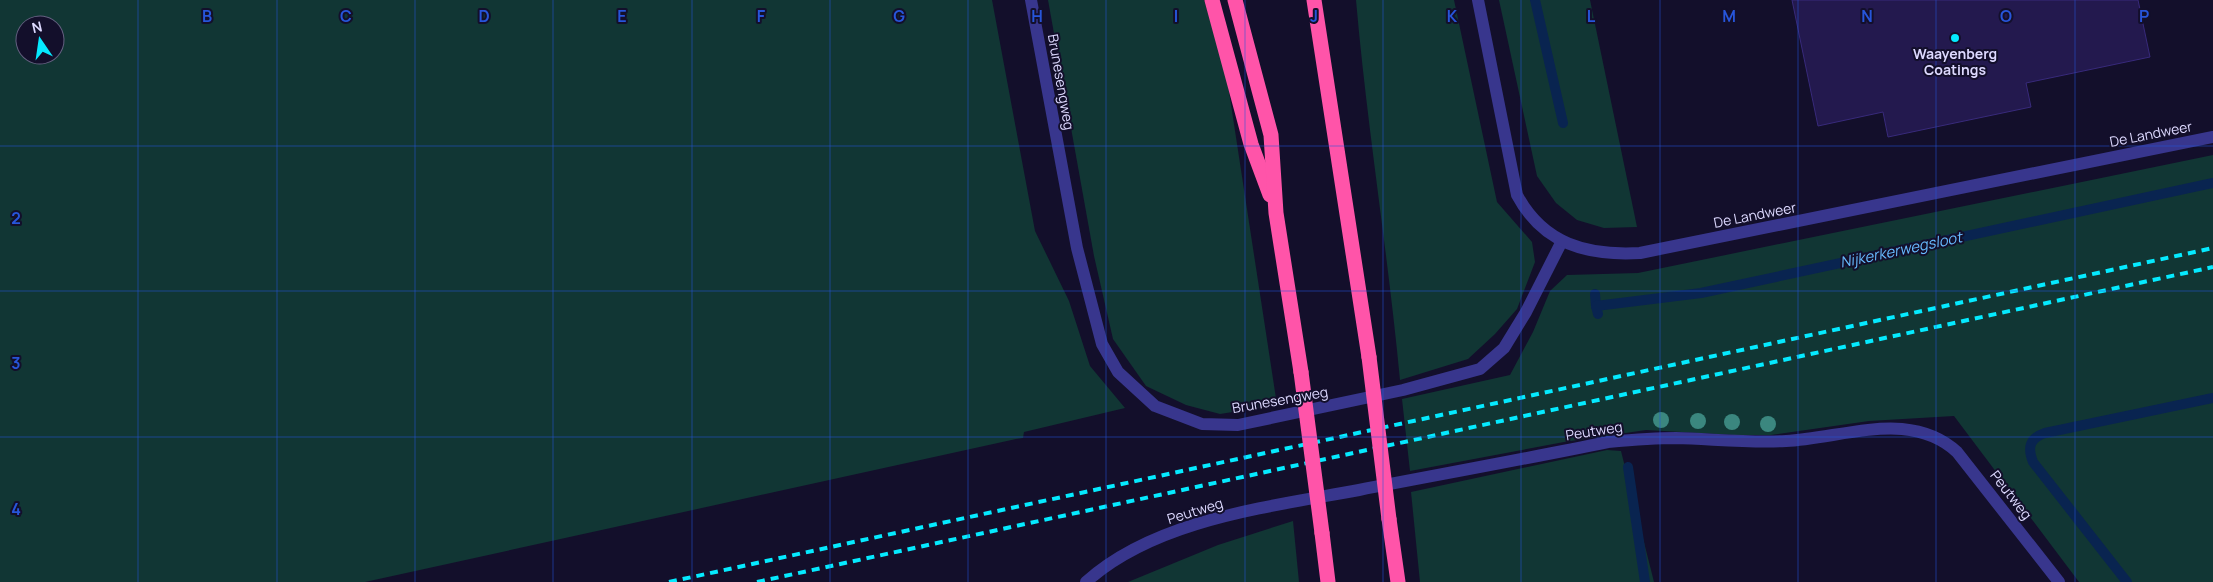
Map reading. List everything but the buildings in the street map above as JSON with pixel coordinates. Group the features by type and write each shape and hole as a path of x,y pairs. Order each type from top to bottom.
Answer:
{"highway":[{"path":"1212,0 1252,144 1276,213"},
{"path":"1235,0 1271,135 1276,213 1301,372 1328,582"},
{"path":"1314,0 1368,357 1398,582"}],"street":[{"name":"Brunesengweg","path":"1031,0 1077,248 1102,344 1118,372 1155,406 1202,424 1238,425 1403,390 1480,369 1504,348 1526,312 1562,242"},
{"name":"De Landweer","path":"1478,0 1517,195 1526,212 1562,242 1582,249 1612,255 1640,253 2213,137"},
{"name":"Peutweg","path":"1086,582 1112,562 1159,538 1216,519 1608,442 1659,438 1743,442 1787,441 1885,429 1903,429 1924,433 1946,442 1957,452 2059,582"}],"green space":[{"path":"0,0 992,0 1035,231 1069,301 1090,366 1125,408 1024,432 1023,438 365,582 0,582"},
{"path":"1048,0 1204,0 1226,72 1277,405 1220,414 1186,405 1146,386 1113,339 1094,256"},
{"path":"1356,0 1454,0 1497,202 1532,242 1535,262 1517,309 1495,334 1468,359 1400,380 1366,95"},
{"path":"1499,0 1590,0 1637,227 1604,228 1577,220 1556,203 1537,176"},
{"path":"2213,155 2213,582 2079,582 1954,416 1869,421 1771,435 1646,430 1564,442 1410,471 1402,399 1510,375 1533,332 1550,291 1567,275 1638,273"},
{"path":"1607,450 1621,451 1654,582 1420,582 1411,492"},
{"path":"1293,521 1299,582 1128,582 1218,545"}],"waterway":[{"path":"1535,0 1563,123"},
{"name":"Nijkerkerwegsloot","path":"1598,314 1596,306 1701,293 2213,183"},
{"path":"1595,294 1596,306"},
{"path":"2127,582 2033,462 2030,452 2031,444 2033,440 2045,433 2213,398"},
{"name":"Nijkerkerwegsloot","path":"1628,467 1645,582"}],"railway":[{"path":"669,582 2213,248"},
{"path":"757,582 2213,267"}],"place":[{"name":"Waayenberg Coatings","path":"1955,38"}]}
